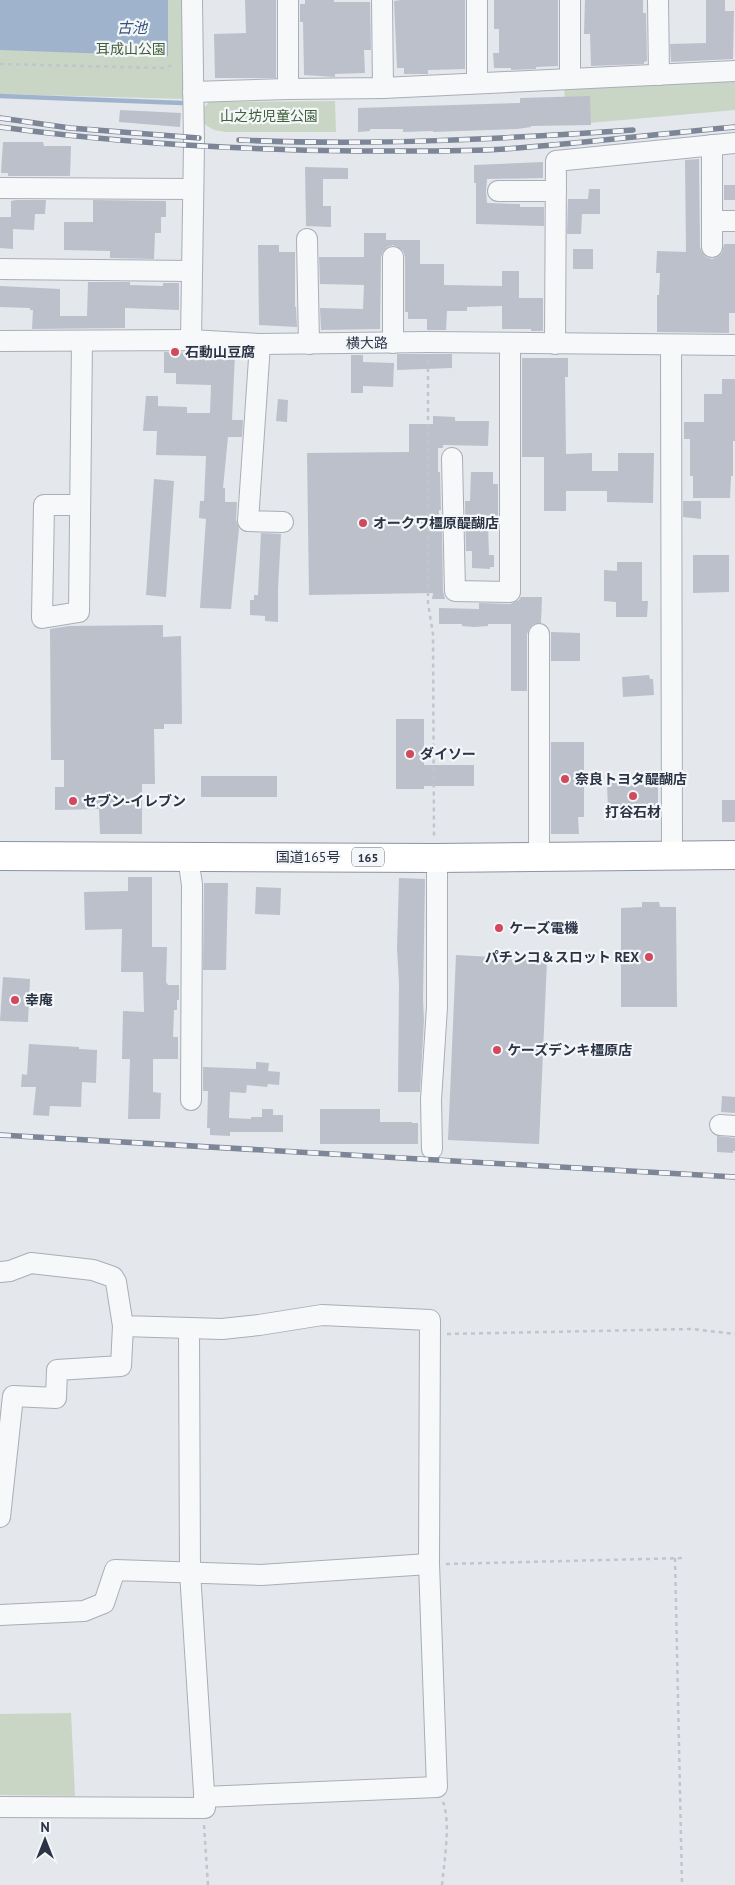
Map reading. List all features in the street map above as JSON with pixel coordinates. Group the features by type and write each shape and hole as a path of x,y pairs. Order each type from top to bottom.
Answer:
{"highway":[{"name":"国道165号","path":"0,856 435,858 672,854 735,855"}],"street":[{"path":"190,340 193,189 192,0"},
{"path":"288,0 288,89"},
{"path":"382,0 383,88"},
{"path":"477,0 477,82"},
{"path":"570,0 570,79"},
{"path":"658,0 659,75"},
{"path":"193,92 383,88 735,71"},
{"path":"555,344 556,161 735,143"},
{"path":"712,146 712,247"},
{"path":"0,188 193,189"},
{"path":"498,191 556,191"},
{"path":"712,221 735,221"},
{"path":"307,239 309,344"},
{"path":"393,257 393,342"},
{"path":"0,269 192,271"},
{"name":"横大路","path":"0,341 190,340 260,344 393,342 735,344"},
{"path":"80,505 44,505 42,618 79,612 82,341"},
{"path":"260,344 248,521 282,522"},
{"path":"452,458 455,591 510,592 510,344"},
{"path":"671,345 672,854"},
{"path":"538,634 539,856"},
{"path":"188,857 192,885 192,1100"},
{"path":"432,1149 431,1100 437,1007 437,869 435,858"},
{"path":"0,1272 10,1271 31,1263 93,1270 113,1277 116,1282 123,1326 121,1366 57,1370 56,1398 13,1396 0,1517"},
{"path":"0,1807 205,1802 437,1787 429,1564 430,1320 322,1315 259,1326 188,1329 123,1326"},
{"path":"188,1329 190,1572 205,1802"},
{"path":"0,1615 84,1611 104,1603 115,1570 261,1575 429,1564"}],"path":[{"path":"0,64 165,68 176,64"},
{"path":"428,342 428,603 433,634 435,858"},
{"path":"429,1334 692,1329 735,1334"},
{"path":"675,1558 682,1885"},
{"path":"429,1564 686,1558"},
{"path":"437,1787 446,1809 442,1885"},
{"path":"205,1802 204,1831 208,1885"}],"green space":[{"name":"耳成山公園","path":"0,0 184,0 186,99 0,94"},
{"path":"735,75 735,110 566,125 564,83"},
{"name":"山之坊児童公園","path":"335,101 336,132 226,132 214,130 204,124 203,109 209,102"},
{"path":"71,1713 75,1796 0,1795 0,1714"}],"water":[{"name":"古池","path":"0,0 168,0 168,56 0,50"}],"building":[{"path":"245,0 276,0 276,78 215,78 214,34 246,33"},
{"path":"305,0 370,2 371,50 364,50 365,73 335,74 335,77 304,75 303,22 300,22 300,4 305,4"},
{"path":"465,0 465,69 428,70 428,74 404,74 404,68 397,68 394,1"},
{"path":"494,0 558,0 558,66 511,70 511,68 494,68 493,53 499,53 499,29 494,29"},
{"path":"585,0 643,0 643,13 646,13 647,61 644,64 591,66 590,34 584,34"},
{"path":"706,0 725,0 725,11 734,11 733,59 671,62 670,44 706,43"},
{"path":"590,96 591,125 531,126 517,129 433,132 403,132 403,129 370,129 370,131 358,132 358,108 520,103 520,98"},
{"path":"120,110 181,113 180,127 119,122"},
{"path":"3,142 43,142 44,146 71,146 70,176 8,176 8,173 1,173"},
{"path":"699,159 700,247 706,257 712,259 722,253 724,244 735,244 735,313 729,313 729,333 657,332 657,295 659,295 660,273 656,273 657,251 686,252 685,160"},
{"path":"543,162 543,178 487,179 486,191 487,203 520,204 520,207 544,207 544,226 476,224 474,165"},
{"path":"305,167 348,168 348,179 323,179 323,206 331,206 331,227 306,226"},
{"path":"724,185 735,185 735,200 724,200"},
{"path":"589,189 600,189 600,214 582,214 581,234 567,234 568,199 588,199"},
{"path":"46,200 45,214 35,214 34,230 13,229 13,249 0,248 0,217 11,217 11,201"},
{"path":"93,200 166,201 166,217 161,217 161,233 155,233 154,259 110,258 110,251 64,250 64,222 93,222"},
{"path":"364,233 386,233 386,240 420,240 420,264 444,264 444,285 502,286 502,271 519,271 519,298 543,298 543,331 502,329 502,306 467,307 467,311 447,311 446,330 427,330 427,319 408,319 408,312 405,312 405,257 403,251 393,245 387,247 381,257 380,329 321,330 320,308 363,309 364,285 320,284 319,257 364,257"},
{"path":"258,245 279,245 279,252 295,252 297,327 259,325"},
{"path":"573,249 593,249 593,269 573,269"},
{"path":"88,282 130,282 130,285 163,286 163,283 179,283 179,310 125,308 125,328 32,329 33,310 30,310 30,308 0,307 0,286 60,289 60,316 87,316"},
{"path":"164,352 235,354 232,420 243,420 242,437 228,437 223,488 225,488 225,502 237,502 236,520 239,528 231,609 200,608 206,519 199,518 200,501 204,501 206,456 156,455 157,431 143,431 146,396 158,396 158,406 187,407 187,413 210,413 211,385 176,384 176,373 164,373"},
{"path":"397,354 452,354 452,368 397,370"},
{"path":"351,355 363,355 363,362 394,363 393,387 363,386 363,393 351,393"},
{"path":"522,358 568,358 568,377 565,377 566,454 592,453 592,471 618,471 618,453 654,453 653,503 607,502 607,491 566,491 566,511 544,511 544,457 522,457"},
{"path":"722,379 735,379 735,441 733,441 733,476 731,476 730,498 693,498 693,476 690,476 690,439 684,439 684,422 704,422 704,394 722,394"},
{"path":"278,399 288,400 287,422 276,421"},
{"name":"オークワ橿原醍醐店","path":"433,416 455,417 455,421 489,421 488,446 443,445 443,448 438,448 441,510 439,510 439,531 442,531 443,591 445,599 432,599 433,593 309,595 307,453 409,452 409,424 433,424"},
{"path":"471,472 493,472 493,484 498,484 498,525 488,525 489,555 494,555 494,567 490,567 490,569 472,568 472,551 466,551 465,501 470,501"},
{"path":"154,479 174,481 166,597 146,595"},
{"path":"683,501 701,501 701,519 683,517"},
{"path":"261,533 281,534 278,622 265,621 265,616 250,615 250,600 254,600 254,595 258,595"},
{"path":"693,555 729,555 729,592 693,593"},
{"path":"617,562 642,562 642,601 648,601 647,617 616,617 616,602 604,601 604,570 617,571"},
{"path":"521,597 542,597 541,623 533,624 527,634 527,691 511,691 511,624 488,624 488,626 474,627 462,626 462,624 439,624 439,608 479,609 479,603 510,604"},
{"path":"163,625 163,637 181,636 182,724 164,724 164,729 154,729 155,784 142,784 142,834 100,834 99,809 55,810 55,787 64,787 64,760 51,760 50,629 69,626"},
{"path":"551,632 580,633 580,661 551,661"},
{"path":"649,675 650,679 653,679 654,695 623,697 622,677"},
{"name":"ダイソー","path":"396,719 424,719 424,765 474,765 474,786 424,786 424,789 396,789"},
{"name":"奈良トヨタ醍醐店","path":"551,742 584,742 584,817 578,817 579,834 551,834"},
{"path":"201,776 277,776 277,797 201,797"},
{"name":"打谷石材","path":"658,782 658,809 608,809 607,783"},
{"path":"722,800 735,800 735,822 722,822"},
{"path":"128,877 152,877 152,947 167,947 166,982 168,985 179,985 177,1010 174,1010 173,1037 178,1037 178,1059 153,1059 153,1092 161,1093 160,1119 128,1119 130,1059 122,1059 123,1011 144,1012 143,972 121,972 122,929 85,930 84,892 128,891"},
{"path":"399,878 425,879 424,1020 420,1092 398,1092 399,983 397,948"},
{"path":"204,883 228,883 226,970 203,970"},
{"path":"256,887 281,888 280,915 255,914"},
{"name":"パチンコ＆スロット REX","path":"642,902 659,902 660,907 676,907 677,1007 621,1007 621,908 642,907"},
{"name":"ケーズデンキ橿原店","path":"456,955 547,960 539,1144 448,1140"},
{"path":"3,977 30,979 28,1022 0,1021"},
{"path":"29,1044 97,1050 96,1083 82,1082 81,1107 50,1106 49,1116 33,1115 36,1087 21,1087 22,1074 27,1075"},
{"path":"256,1062 269,1063 268,1071 280,1072 279,1085 268,1084 267,1087 247,1085 246,1093 230,1092 229,1118 251,1119 251,1117 262,1117 262,1109 273,1109 273,1115 283,1115 283,1132 230,1132 230,1136 210,1135 210,1128 207,1128 208,1091 203,1091 203,1067 256,1069"},
{"path":"722,1096 735,1097 735,1113 721,1112"},
{"path":"320,1109 380,1109 380,1122 418,1123 418,1144 320,1144"},
{"path":"717,1136 735,1138 735,1151 733,1153 717,1152"}],"waterway":[{"path":"0,96 182,103"}],"railway":[{"path":"0,118 70,128 199,138"},
{"path":"0,127 179,145 313,150 413,151 505,149 735,127"},
{"path":"239,140 288,142 436,141 633,130"},
{"path":"0,1135 735,1177"}],"place":[{"name":"石動山豆腐","path":"175,352"},
{"name":"オークワ橿原醍醐店","path":"363,523"},
{"name":"ダイソー","path":"410,754"},
{"name":"奈良トヨタ醍醐店","path":"565,779"},
{"name":"打谷石材","path":"633,796"},
{"name":"セブン-イレブン","path":"73,801"},
{"name":"ケーズ電機","path":"499,928"},
{"name":"パチンコ＆スロット REX","path":"649,957"},
{"name":"幸庵","path":"15,1000"},
{"name":"ケーズデンキ橿原店","path":"497,1050"}]}
